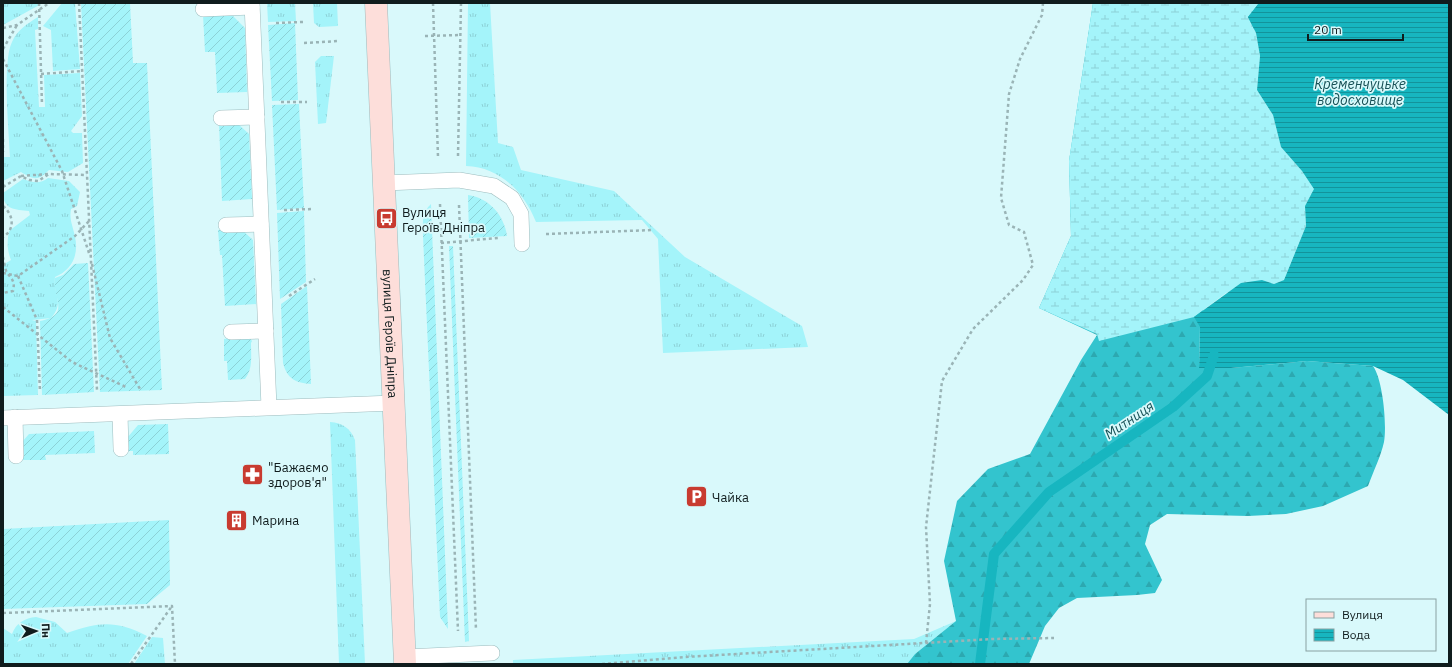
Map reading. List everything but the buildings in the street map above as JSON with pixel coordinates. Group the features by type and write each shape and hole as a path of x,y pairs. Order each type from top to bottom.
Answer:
{"main road":[{"name":"вулиця Героїв Дніпра","path":"376,3 405,661"}],"lane":[{"path":"203,9 252,5 269,407"},
{"path":"221,118 257,117"},
{"path":"384,183 459,180 494,186 512,198 521,214 522,244"},
{"path":"226,225 261,224"},
{"path":"231,332 266,331"},
{"path":"16,456 9,418 394,403"},
{"path":"120,414 121,449"},
{"path":"405,661 492,653"}],"path":[{"path":"39,3 42,105"},
{"path":"3,28 17,25 49,3"},
{"path":"79,3 98,415"},
{"path":"433,3 438,158"},
{"path":"458,157 460,3"},
{"path":"926,643 930,604 926,527 942,381 973,329 1023,280 1033,265 1024,232 1008,225 1001,198 1009,94 1020,59 1042,15 1043,3"},
{"path":"272,23 303,22"},
{"path":"3,49 17,25"},
{"path":"426,36 460,35"},
{"path":"304,43 339,41"},
{"path":"3,59 64,174 82,229 110,338 143,395"},
{"path":"41,74 82,71"},
{"path":"276,103 307,102"},
{"path":"3,138 3,152"},
{"path":"3,187 21,176 49,174 87,175"},
{"path":"21,176 29,180 38,181 49,174"},
{"path":"440,197 458,639"},
{"path":"459,203 476,633"},
{"path":"3,206 10,213 12,221 10,228 3,237"},
{"path":"281,210 312,209"},
{"path":"5,273 18,276 75,236 89,221"},
{"path":"538,235 653,230"},
{"path":"441,243 500,238"},
{"path":"3,257 5,273 12,278 14,285 13,292 3,293"},
{"path":"18,276 37,320 41,399"},
{"path":"284,299 315,279"},
{"path":"3,307 72,362 130,389"},
{"path":"3,612 172,606"},
{"path":"131,664 172,606"},
{"path":"172,606 175,664"},
{"path":"602,664 685,657 992,639 1054,638"}],"green space":[{"path":"3,3 43,3 3,25"},
{"path":"62,3 75,3 80,69 53,71 51,30 43,26"},
{"path":"81,3 130,3 133,63 147,63 162,390 100,392"},
{"path":"267,3 295,3 296,21 268,22"},
{"path":"313,3 337,3 338,26 319,27 314,23"},
{"path":"468,3 490,3 498,143 513,147 521,170 614,191 685,257 802,326 808,347 663,353 658,239 642,220 536,222 525,201 518,191 509,183 490,171 478,167 466,166"},
{"path":"1093,3 1259,3 1200,327 1199,367 1231,368 1307,361 1373,366 1382,392 1385,425 1383,447 1368,486 1323,506 1286,514 1248,516 1167,514 1150,525 1145,544 1162,580 1155,593 1077,598 1059,608 1045,626 1029,664 907,664 915,654 956,621 944,561 957,501 988,469 1030,454 1081,360 1097,335 1039,308 1071,236 1069,161"},
{"path":"1093,3 1259,3 1248,17 1256,33 1260,56 1257,90 1273,115 1281,147 1302,171 1315,189 1305,206 1306,226 1284,280 1274,284 1262,280 1226,293 1194,317 1099,341 1097,334 1039,308 1071,236 1069,161"},
{"path":"231,14 245,28 247,92 217,93 215,52 205,52 203,15"},
{"path":"38,17 38,29 35,30 39,107 45,107 44,75 80,73 82,116 71,131 73,133 82,133 83,163 68,172 49,170 39,178 33,178 21,172 3,181 3,157 10,157 7,80 9,52 12,42 17,34 26,25"},
{"path":"295,23 298,100 272,101 268,25"},
{"path":"321,56 334,56 326,123 318,124 315,62"},
{"path":"299,104 304,208 277,210 272,105"},
{"path":"219,123 237,123 249,134 252,199 222,201"},
{"path":"48,178 69,181 80,192 77,206 71,209 71,220 76,244 75,256 70,266 55,277 58,303 51,318 32,320 36,321 38,395 3,396 3,265 11,260 8,246 9,231 30,215 29,211 11,208 5,202 3,193 23,179 32,182 42,182"},
{"path":"468,195 483,200 494,209 503,221 507,236 469,238"},
{"path":"431,204 448,629 440,617 423,236 424,215"},
{"path":"304,211 306,282 280,299 277,213"},
{"path":"241,229 253,240 256,304 225,306 222,255 220,255 218,230"},
{"path":"449,246 453,246 469,641 465,642"},
{"path":"88,263 94,392 42,395 40,321 55,315 58,310 55,278 63,275 74,264"},
{"path":"307,286 311,384 301,383 293,379 287,373 283,363 281,304"},
{"path":"248,336 252,341 248,375 245,379 228,380 227,361 224,361 224,339"},
{"path":"330,422 346,427 351,432 355,440 365,664 339,664"},
{"path":"168,424 169,454 133,455 133,451 128,451 127,438 138,425"},
{"path":"94,431 95,453 45,455 46,460 22,460 22,442 29,434"},
{"path":"169,520 170,585 147,604 3,609 3,529"},
{"path":"36,617 55,622 67,633 107,624 126,627 147,636 128,664 3,664 3,628 12,634 18,624"},
{"path":"956,621 915,654 907,664 513,664 513,660 914,639"},
{"path":"152,637 163,638 165,664 134,664"}],"water":[{"name":"Кременчуцьке водосховище","path":"1259,3 1449,3 1449,415 1403,380 1373,366 1307,361 1231,368 1199,368 1200,327 1194,317 1241,283 1262,280 1274,284 1284,280 1306,226 1305,206 1314,189 1302,171 1281,147 1273,115 1257,90 1260,56 1256,33 1248,17"}],"waterway":[{"name":"Митниця","path":"980,664 994,554 1049,492 1173,407 1207,376 1214,355"}],"place":[{"name":"Вулиця Героїв Дніпра","path":"386,219"},
{"name":"\"Бажаємо здоров'я\"","path":"252,474"},
{"name":"Чайка","path":"697,497"},
{"name":"Марина","path":"236,520"}]}
